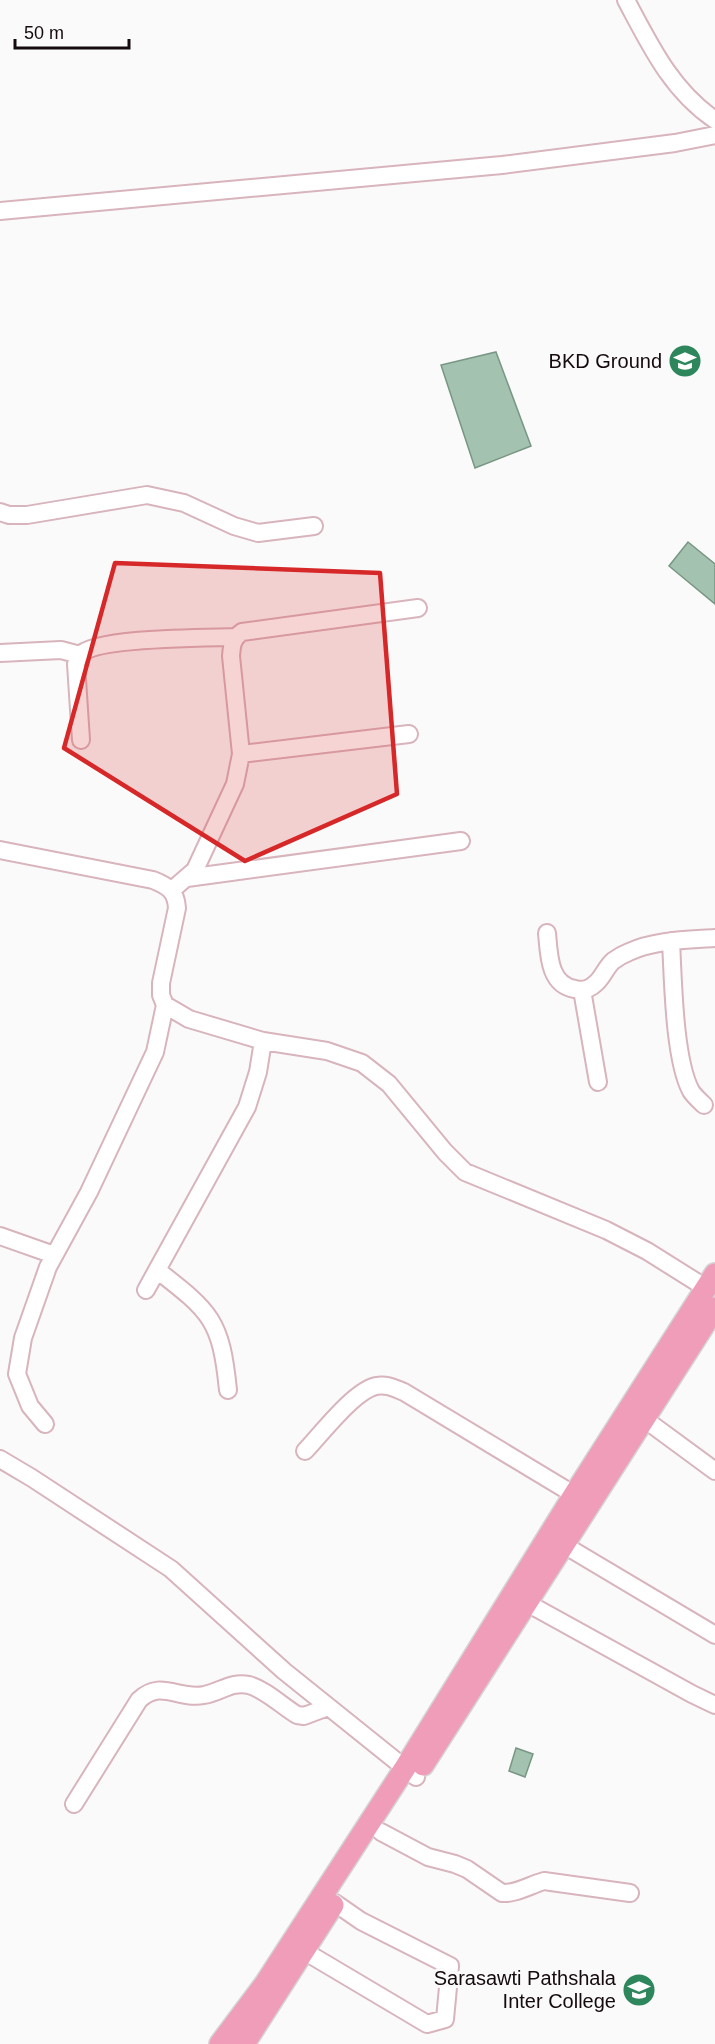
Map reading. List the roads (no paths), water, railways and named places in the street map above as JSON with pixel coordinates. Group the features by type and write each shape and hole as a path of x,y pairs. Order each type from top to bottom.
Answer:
{"main road":[{"path":"244,2044 381,1832 410,1772 582,1499 711,1281"},
{"path":"220,2044 266,1984 527,1603 564,1545 582,1499 643,1418 715,1308"}],"street":[{"path":"626,0 671,79 690,100 715,120"},
{"path":"0,211 502,165 675,144 715,135"},
{"path":"0,512 9,515 27,515 147,495 184,503 234,526 258,533 314,526"},
{"path":"172,890 195,870 235,784 241,754 231,656 232,644 236,637 242,633 418,608"},
{"path":"81,740 76,677 76,664 80,655 87,651 124,642 236,637"},
{"path":"0,653 61,650 80,655"},
{"path":"241,754 408,734"},
{"path":"187,878 461,841"},
{"path":"0,850 153,880 172,890 177,908 161,983 161,995 165,1005 155,1052 89,1192 48,1267 23,1338 16,1374 30,1406 45,1424"},
{"path":"547,933 554,974 560,984 582,990 594,985 613,961 630,951 671,941 715,938"},
{"path":"671,941 676,1016 684,1067 691,1091 704,1105"},
{"path":"582,990 598,1082"},
{"path":"165,1005 189,1019 263,1041 327,1051 362,1063 389,1084 445,1152 465,1172 606,1230 711,1281"},
{"path":"146,1290 247,1107 258,1072 263,1041"},
{"path":"0,1236 54,1255"},
{"path":"157,1270 194,1299 213,1322 225,1360 228,1390"},
{"path":"305,1450 358,1395 368,1389 390,1386 404,1392 582,1499"},
{"path":"643,1418 715,1471"},
{"path":"0,1459 171,1569 284,1671 410,1772"},
{"path":"564,1545 715,1635"},
{"path":"527,1603 715,1705"},
{"path":"74,1804 146,1693 165,1690 184,1696 207,1695 225,1686 246,1684 297,1715 304,1716 328,1707"},
{"path":"381,1832 428,1857 467,1869 502,1893 508,1894 544,1881 630,1893"},
{"path":"304,1951 427,2024 446,2019 450,1966 361,1921 335,1903"}],"place":[{"name":"BKD Ground","path":"685,361"},
{"name":"Sarasawti Pathshala Inter College","path":"639,1990"}]}
